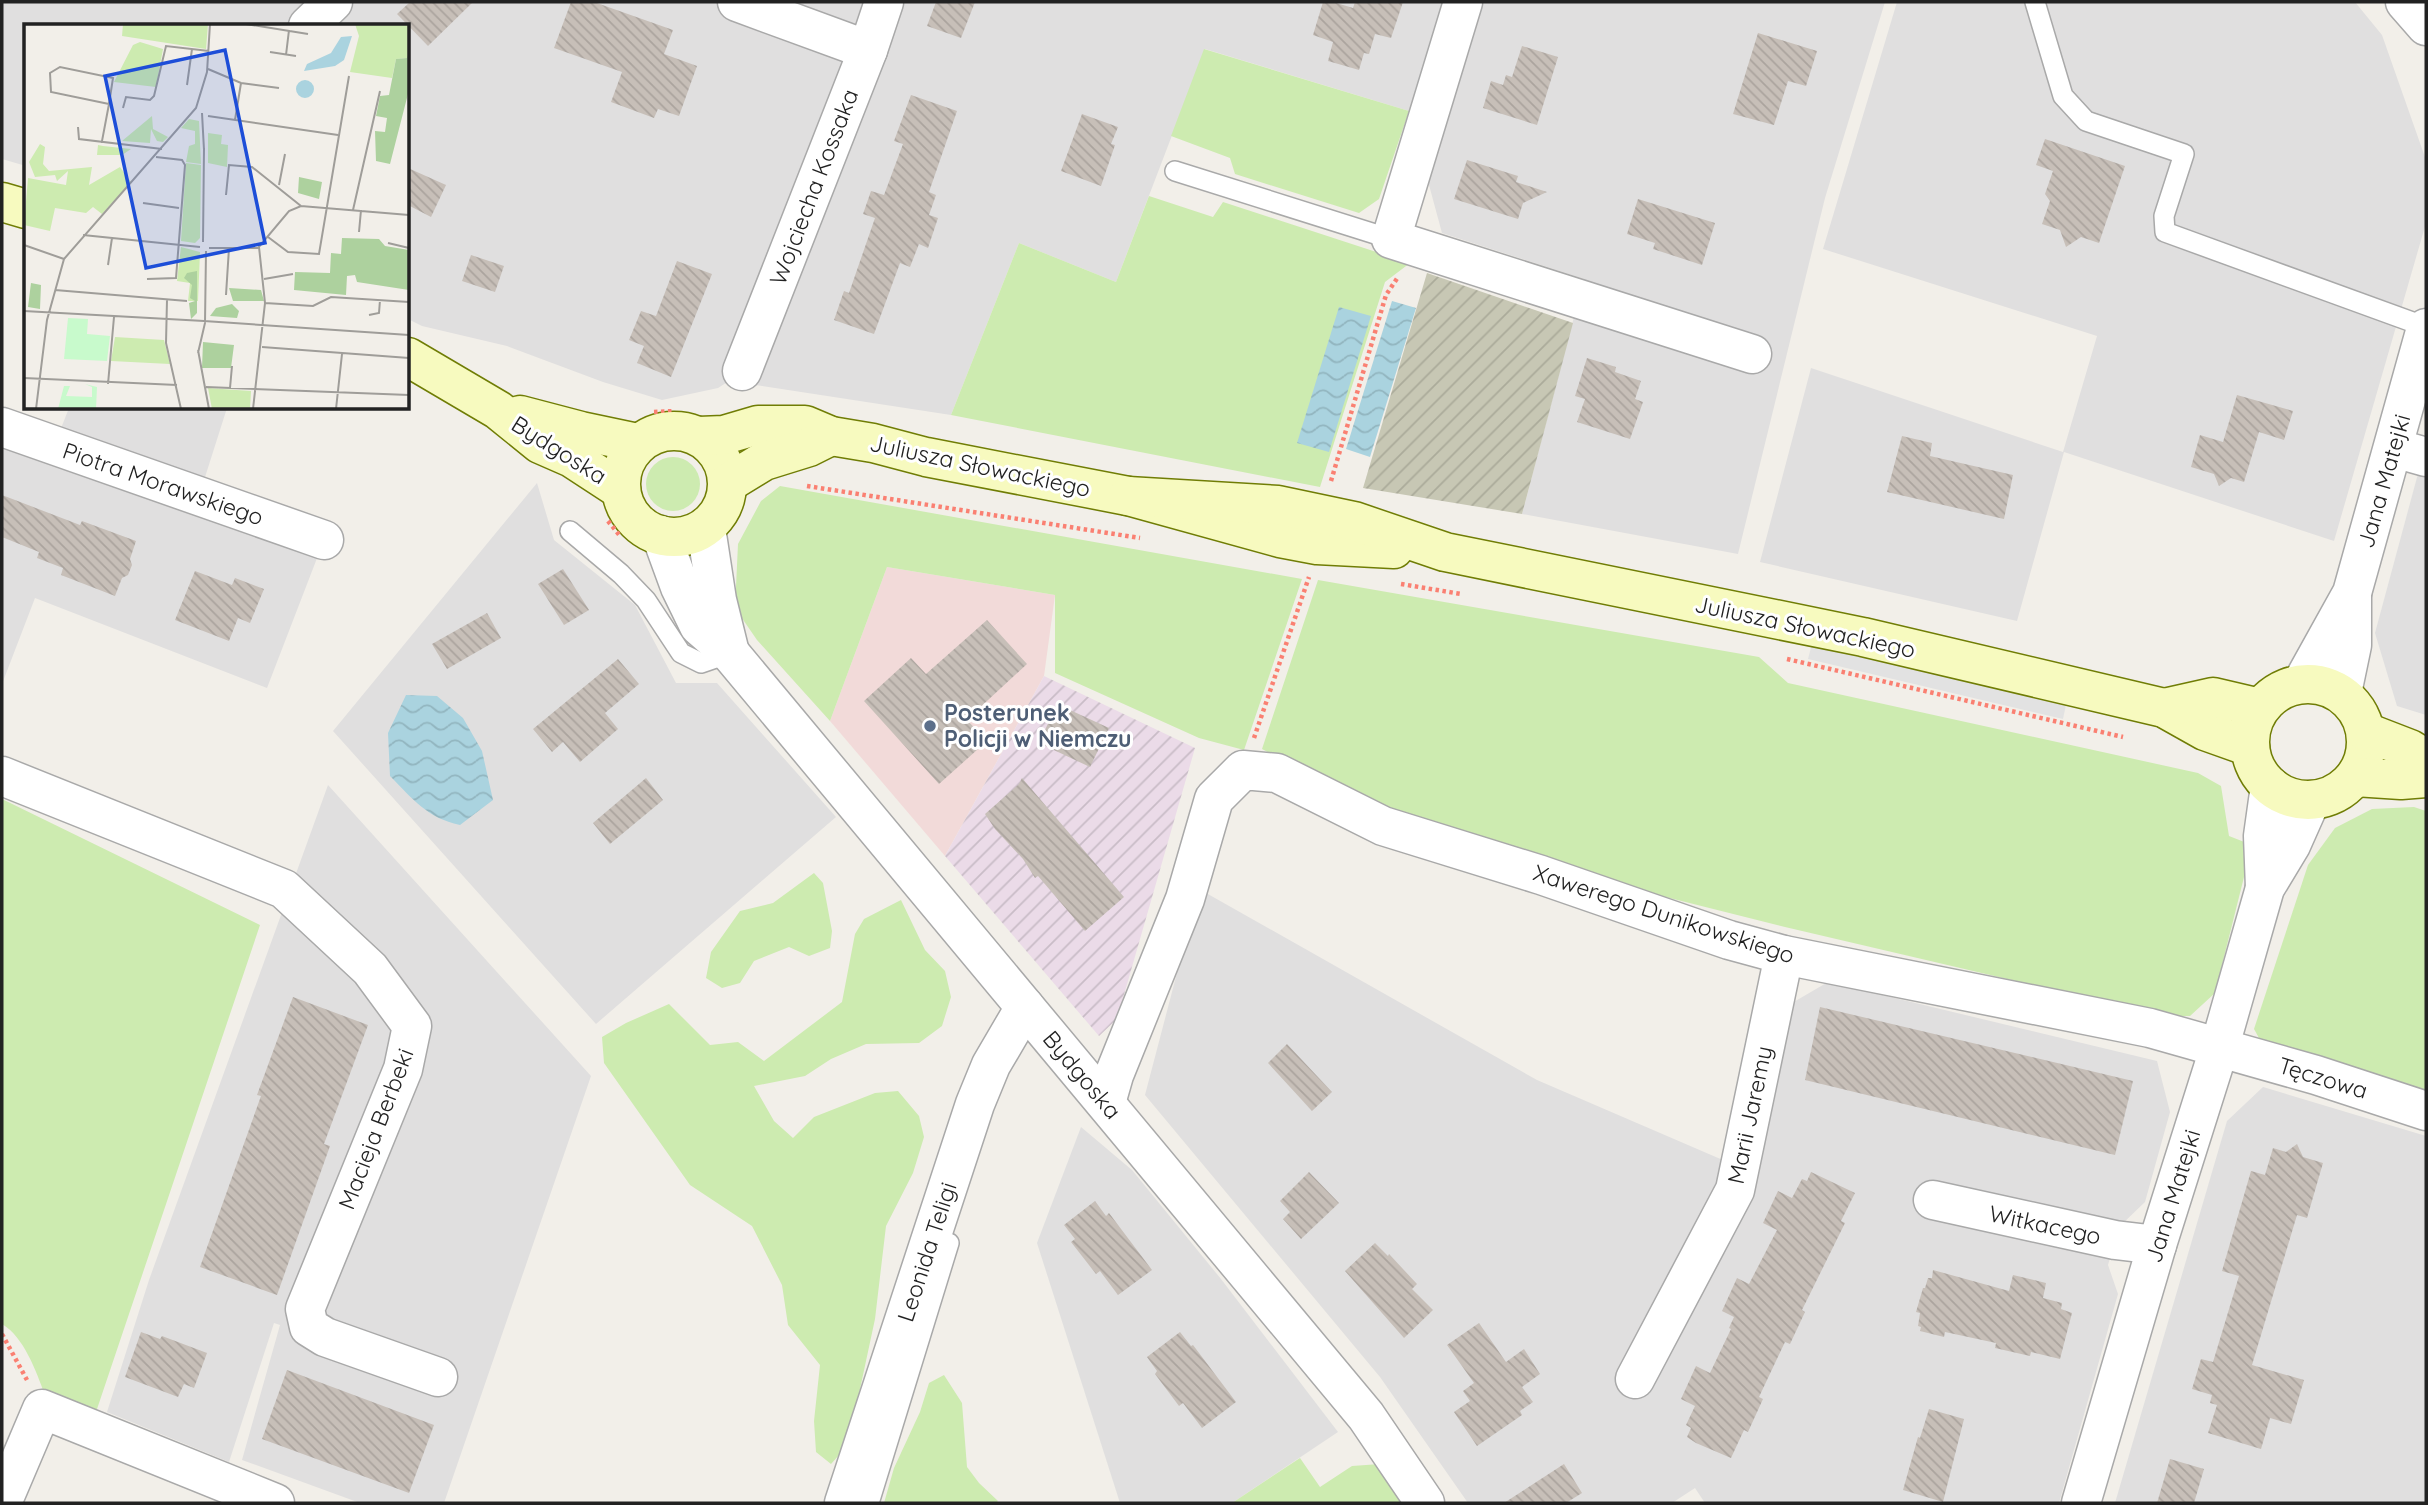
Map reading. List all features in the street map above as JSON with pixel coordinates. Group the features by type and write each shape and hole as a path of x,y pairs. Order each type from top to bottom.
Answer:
{"street":[{"path":"310,24 333,2"},
{"path":"737,2 868,50"},
{"name":"Wojciecha Kossaka","path":"742,371 868,50 884,2"},
{"path":"1463,2 1391,240 1752,354"},
{"path":"2405,2 2426,26"},
{"path":"2,202 24,208"},
{"name":"Jana Matejki","path":"2302,683 2352,593 2410,452 2426,328"},
{"name":"Bydgoska","path":"410,358 498,410 540,444 572,458 621,490"},
{"name":"Bydgoska","path":"498,410 638,443"},
{"name":"Juliusza Słowackiego","path":"699,436 724,435 758,425 805,425 831,436 873,443 926,457 1128,496 1280,538 1317,545 1446,552 1863,637 2164,708 2205,731 2250,747"},
{"name":"Piotra Morawskiego","path":"2,428 324,540"},
{"path":"681,431 699,436 724,463 728,483 727,498 719,515 706,528 688,536 661,535 649,531 634,519 624,503 621,472 628,454 638,443 663,432 681,431"},
{"path":"728,483 764,461 809,447 831,436"},
{"name":"Bydgoska","path":"706,528 717,600 730,653"},
{"name":"Bydgoska","path":"661,535 680,587 699,626 730,653 1030,1029 1106,1103 1366,1416 1425,1503"},
{"name":"Jana Matejki","path":"2342,693 2352,645 2352,593"},
{"path":"2302,683 2323,685 2342,693 2358,710 2366,732 2365,756 2355,777 2343,789 2328,797 2311,800 2290,797 2270,786 2253,762 2250,747 2252,727 2260,708 2286,687 2302,683"},
{"name":"Juliusza Słowackiego","path":"2164,708 2213,697 2260,708"},
{"path":"2366,732 2410,749 2426,759"},
{"path":"1106,1103 1114,1074 1185,899 1214,799 1243,771"},
{"name":"Xawerego Dunikowskiego","path":"1243,771 1277,773 1383,826 1541,875 1729,940 1784,955 2150,1028 2219,1049"},
{"name":"Macieja Berbeki","path":"2,776 284,889 370,969 412,1026 403,1069 305,1309 309,1327 325,1337 438,1377"},
{"path":"2355,777 2401,780 2426,778"},
{"name":"Jana Matejki","path":"2265,888 2263,836 2270,786"},
{"name":"Jana Matejki","path":"2081,1503 2265,888 2291,845 2311,800"},
{"name":"Marii Jaremy","path":"1635,1379 1735,1190 1784,955"},
{"name":"Leonida Teligi","path":"844,1503 975,1104 991,1065 1030,1029"},
{"name":"Tęczowa","path":"2219,1049 2316,1075 2426,1111"},
{"name":"Witkacego","path":"1933,1200 2115,1240 2157,1245"},
{"path":"2,1503 42,1409 275,1503"}],"lane":[{"path":"2035,2 2063,96 2086,121 2184,154 2164,216 2165,232 2426,328"},
{"path":"1175,171 1391,240"},
{"path":"570,531 621,574 646,600 681,653 701,663 730,653"},
{"path":"869,1503 1005,1065 1030,1029"}],"path":[{"path":"1329,487 1387,295 1397,277 1420,268 1429,251"},
{"path":"1066,526 1148,540"},
{"path":"1243,771 1312,569"},
{"path":"1394,583 1463,594"},
{"path":"1783,657 1791,662 2131,739"},
{"path":"2,1334 42,1409"}],"shaded area":[{"path":"2,2 1885,2 1825,198 1738,554 1522,514 1584,279 1442,233 1409,111 1205,49 1116,282 1019,243 951,415 729,381 718,388 662,400 603,382 507,346 422,326 410,320 410,24 24,24 24,165 2,159"},
{"path":"1897,2 2355,2 2382,35 2426,160 2426,223 2334,541 2064,452 2017,621 1760,562 1811,368 2063,452 2097,336 1823,249"},
{"path":"1427,273 1573,323 1522,514 1363,488"},
{"path":"68,410 226,410 199,496 324,540 267,688 35,598 2,684 2,428 54,446"},
{"path":"2426,444 2426,715 2397,706 2375,633"},
{"path":"537,483 554,540 635,605 676,683 717,683 836,817 596,1024 333,731"},
{"path":"887,567 1055,595 1044,676 945,856 830,721"},
{"path":"1813,640 2067,700 2063,719 1808,659"},
{"path":"1044,676 1195,748 1117,1019 1099,1036 945,856"},
{"path":"328,785 591,1076 444,1503 360,1503 242,1460 280,1325 274,1323 229,1462 107,1412 149,1280"},
{"path":"1199,889 1537,1080 1753,1173 1792,1003 1828,982 2157,1061 2170,1112 2145,1202 2119,1227 2108,1265 2118,1294 2059,1503 1705,1503 1695,1488 1672,1503 1468,1503 1380,1377 1145,1095"},
{"path":"2263,1087 2426,1136 2426,1503 2115,1503 2227,1121"},
{"path":"1081,1127 1132,1170 1221,1279 1338,1432 1232,1503 1120,1503 1037,1243"}],"green space":[{"path":"1204,49 1409,111 1379,199 1359,213 1235,174 1230,158 1171,136"},
{"path":"1149,196 1213,217 1223,202 1410,263 1385,282 1320,487 951,415 1019,243 1116,282"},
{"path":"673,457 692,465 700,484 692,503 673,511 654,503 646,484 654,465"},
{"path":"780,486 1302,579 1244,750 1199,738 1055,673 1055,595 887,567 830,721 757,640 735,608 738,544 761,501"},
{"path":"1318,580 1759,657 1788,683 2198,773 2221,786 2229,836 2252,845 2215,993 2190,1016 2165,1016 1598,880 1388,814 1262,749"},
{"path":"2,799 260,925 96,1412 45,1395 23,1346 2,1324"},
{"path":"2414,807 2426,811 2426,1101 2264,1047 2254,1029 2308,865 2335,828 2372,809"},
{"path":"814,873 823,883 832,931 830,948 809,956 789,947 754,961 740,983 722,988 706,978 711,952 740,911 773,903"},
{"path":"901,900 925,950 945,971 951,997 942,1026 919,1043 866,1044 831,1059 805,1076 754,1086 774,1121 793,1138 814,1117 875,1093 898,1091 919,1116 924,1137 913,1173 886,1226 875,1319 848,1445 831,1464 816,1452 814,1421 820,1365 788,1325 782,1285 752,1226 690,1185 604,1063 602,1037 669,1004 710,1045 738,1042 764,1061 842,1002 855,934 864,919"},
{"path":"944,1375 962,1403 967,1467 998,1501 884,1503 894,1468 920,1412 929,1383"},
{"path":"1300,1458 1320,1487 1352,1466 1380,1464 1404,1503 1232,1503"}],"water":[{"path":"1392,301 1416,308 1370,457 1346,449"},
{"path":"1339,307 1371,316 1329,452 1297,443"},
{"path":"406,695 437,696 463,718 482,751 493,800 460,825 429,812 390,776 388,733"}],"building":[{"path":"410,2 473,2 428,46 410,27 410,24 397,14"},
{"path":"571,2 594,2 673,30 664,54 697,66 679,116 658,109 654,118 611,102 622,72 554,48"},
{"path":"936,2 975,2 961,38 927,26"},
{"path":"1323,2 1353,8 1355,2 1403,2 1391,38 1375,34 1369,54 1364,53 1359,70 1328,61 1333,42 1313,35"},
{"path":"1758,33 1817,51 1806,86 1788,81 1774,125 1733,114"},
{"path":"1522,46 1558,57 1537,125 1483,108 1491,81 1503,85 1506,75 1512,77"},
{"path":"911,95 957,111 929,192 936,195 929,215 938,218 928,248 919,244 910,267 900,263 874,334 834,320 844,291 849,293 875,218 863,214 871,191 884,195 903,144 894,141"},
{"path":"1082,114 1118,127 1111,144 1115,145 1101,186 1061,171"},
{"path":"2045,139 2125,166 2099,243 2081,237 2066,247 2060,230 2042,224 2050,201 2045,194 2053,171 2036,165"},
{"path":"1467,160 1518,176 1516,182 1547,192 1523,203 1518,219 1454,199"},
{"path":"410,169 446,185 431,217 410,206"},
{"path":"1638,199 1715,223 1702,265 1653,249 1655,243 1627,234"},
{"path":"471,255 504,266 495,292 462,281"},
{"path":"677,261 712,274 671,377 637,363 644,346 629,340 641,311 656,316"},
{"path":"1587,358 1616,367 1615,372 1641,381 1635,399 1643,402 1630,439 1577,422 1585,399 1575,396"},
{"path":"2237,395 2293,411 2284,440 2259,432 2244,482 2231,478 2219,486 2214,474 2191,467 2200,435 2223,442"},
{"path":"1902,436 1932,443 1930,456 2013,475 2004,519 1887,492"},
{"path":"2,495 80,525 82,521 136,541 130,559 132,565 128,575 122,578 115,596 61,575 63,568 37,558 39,552 2,537"},
{"path":"563,569 589,610 564,625 538,584"},
{"path":"195,571 232,585 235,578 264,589 250,623 238,618 229,641 175,620"},
{"path":"487,613 501,638 447,669 432,644"},
{"path":"987,620 1027,664 974,713 960,707 969,717 967,720 987,741 939,784 864,701 911,658 926,674"},
{"path":"618,659 639,684 605,713 618,729 580,762 563,742 552,752 533,729"},
{"path":"1057,704 1109,728 1090,767 1039,743"},
{"path":"646,778 663,800 610,844 593,823"},
{"path":"1022,778 1124,897 1085,931 1038,876 1035,878 1023,859 985,814 1019,784"},
{"path":"293,997 368,1025 324,1144 330,1146 277,1295 200,1267 261,1096 257,1095"},
{"path":"1820,1007 2133,1081 2115,1155 1805,1080"},
{"path":"1287,1044 1332,1092 1312,1111 1268,1063"},
{"path":"2297,1144 2303,1157 2323,1163 2307,1218 2297,1215 2252,1365 2304,1380 2291,1424 2270,1418 2261,1449 2208,1433 2217,1405 2210,1403 2212,1395 2192,1389 2201,1359 2213,1362 2239,1276 2222,1271 2251,1171 2265,1175 2273,1148 2286,1152"},
{"path":"1309,1172 1339,1203 1301,1239 1283,1219 1290,1212 1280,1201"},
{"path":"1811,1172 1855,1193 1841,1221 1845,1223 1802,1310 1805,1312 1790,1344 1785,1342 1759,1397 1763,1399 1748,1432 1744,1430 1731,1458 1687,1437 1691,1428 1686,1425 1695,1406 1681,1399 1696,1366 1710,1373 1731,1329 1729,1328 1734,1317 1722,1311 1737,1278 1749,1284 1777,1230 1763,1223 1778,1191 1792,1198 1802,1179 1807,1181"},
{"path":"1095,1201 1106,1216 1109,1213 1152,1270 1118,1295 1100,1271 1096,1274 1071,1242 1075,1239 1064,1225"},
{"path":"1375,1243 1417,1284 1412,1289 1433,1310 1404,1338 1345,1271"},
{"path":"1933,1270 2009,1291 2013,1275 2046,1283 2043,1298 2062,1303 2061,1309 2072,1313 2060,1359 1995,1348 1996,1343 1945,1332 1944,1337 1920,1331 1920,1313 1916,1312 1923,1288 1928,1278 1932,1278"},
{"path":"1479,1323 1506,1362 1524,1349 1540,1374 1522,1387 1533,1402 1520,1411 1522,1415 1477,1446 1454,1412 1470,1401 1463,1391 1474,1383 1447,1345"},
{"path":"141,1332 160,1339 162,1336 207,1353 194,1388 184,1384 178,1397 125,1377"},
{"path":"1180,1332 1236,1402 1202,1428 1183,1403 1179,1406 1155,1374 1157,1371 1147,1357"},
{"path":"287,1370 434,1425 409,1493 262,1439"},
{"path":"1929,1409 1964,1419 1943,1502 1903,1490"},
{"path":"2170,1459 2204,1469 2194,1503 2157,1503"},
{"path":"1564,1464 1582,1493 1566,1503 1504,1503"}],"place":[{"name":"Posterunek Policji w Niemczu","path":"930,726"}]}
